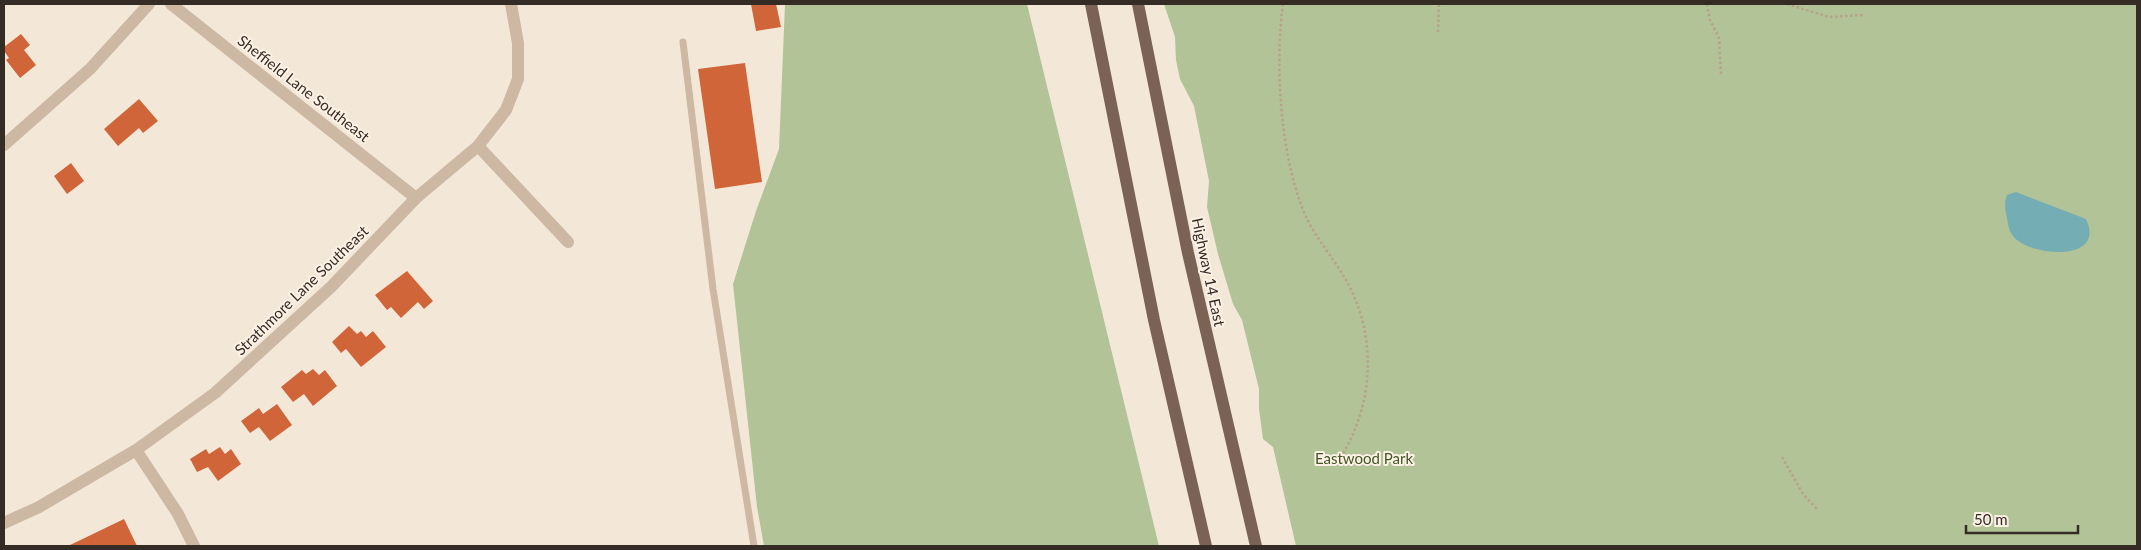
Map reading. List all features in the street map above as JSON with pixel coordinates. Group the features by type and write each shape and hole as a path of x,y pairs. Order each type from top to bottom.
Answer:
{"main road":[{"path":"1090,4 1154,320 1206,546"},
{"name":"Highway 14 East","path":"1138,4 1190,262 1256,546"}],"street":[{"path":"4,145 90,68 149,4"},
{"name":"Sheffield Lane Southeast","path":"171,4 416,198"},
{"name":"Strathmore Lane Southeast","path":"4,523 39,507 136,450 215,393 331,287 416,198 478,146 506,110 518,79 518,43 512,4"},
{"path":"478,146 568,242"},
{"path":"136,450 178,514 194,546"}],"lane":[{"path":"683,42 713,289 754,546"}],"path":[{"path":"1283,4 1279,32 1279,66 1290,171 1301,205 1314,233 1346,279 1360,308 1366,333 1369,366 1362,410 1349,445 1339,460"},
{"path":"1438,32 1439,4"},
{"path":"1707,4 1710,20 1719,38 1721,75"},
{"path":"1787,4 1829,17 1863,14"},
{"path":"1782,457 1803,494 1817,510"}],"green space":[{"path":"785,4 1027,4 1159,546 764,546 757,507 733,284 756,211 779,149"},
{"name":"Eastwood Park","path":"1164,4 2137,4 2137,546 1296,546 1273,447 1263,439 1259,409 1259,389 1242,320 1233,304 1218,254 1207,207 1209,181 1194,106 1180,79 1176,60 1175,37"}],"water":[{"path":"2016,192 2086,219 2090,233 2086,243 2076,249 2063,252 2034,248 2022,243 2011,232 2005,209 2007,195"}],"building":[{"path":"751,4 776,4 781,27 756,31"},
{"path":"21,34 30,45 24,50 36,65 20,78 6,60 9,58 4,51 4,47"},
{"path":"745,63 762,182 715,189 698,69"},
{"path":"139,99 158,121 143,133 139,128 118,146 104,129"},
{"path":"71,163 84,181 67,194 54,176"},
{"path":"407,271 433,301 424,309 418,302 401,318 391,307 387,310 375,295"},
{"path":"349,326 357,334 361,331 366,337 373,331 386,347 361,367 346,349 341,353 332,342"},
{"path":"313,369 319,375 325,370 337,386 313,406 304,394 293,402 281,387 302,370 306,374"},
{"path":"277,404 292,425 270,441 259,427 250,433 241,421 259,408 263,414"},
{"path":"220,447 225,454 231,449 241,464 218,481 208,467 197,472 190,459 206,449 209,454"},
{"path":"124,519 137,546 68,546"}]}
